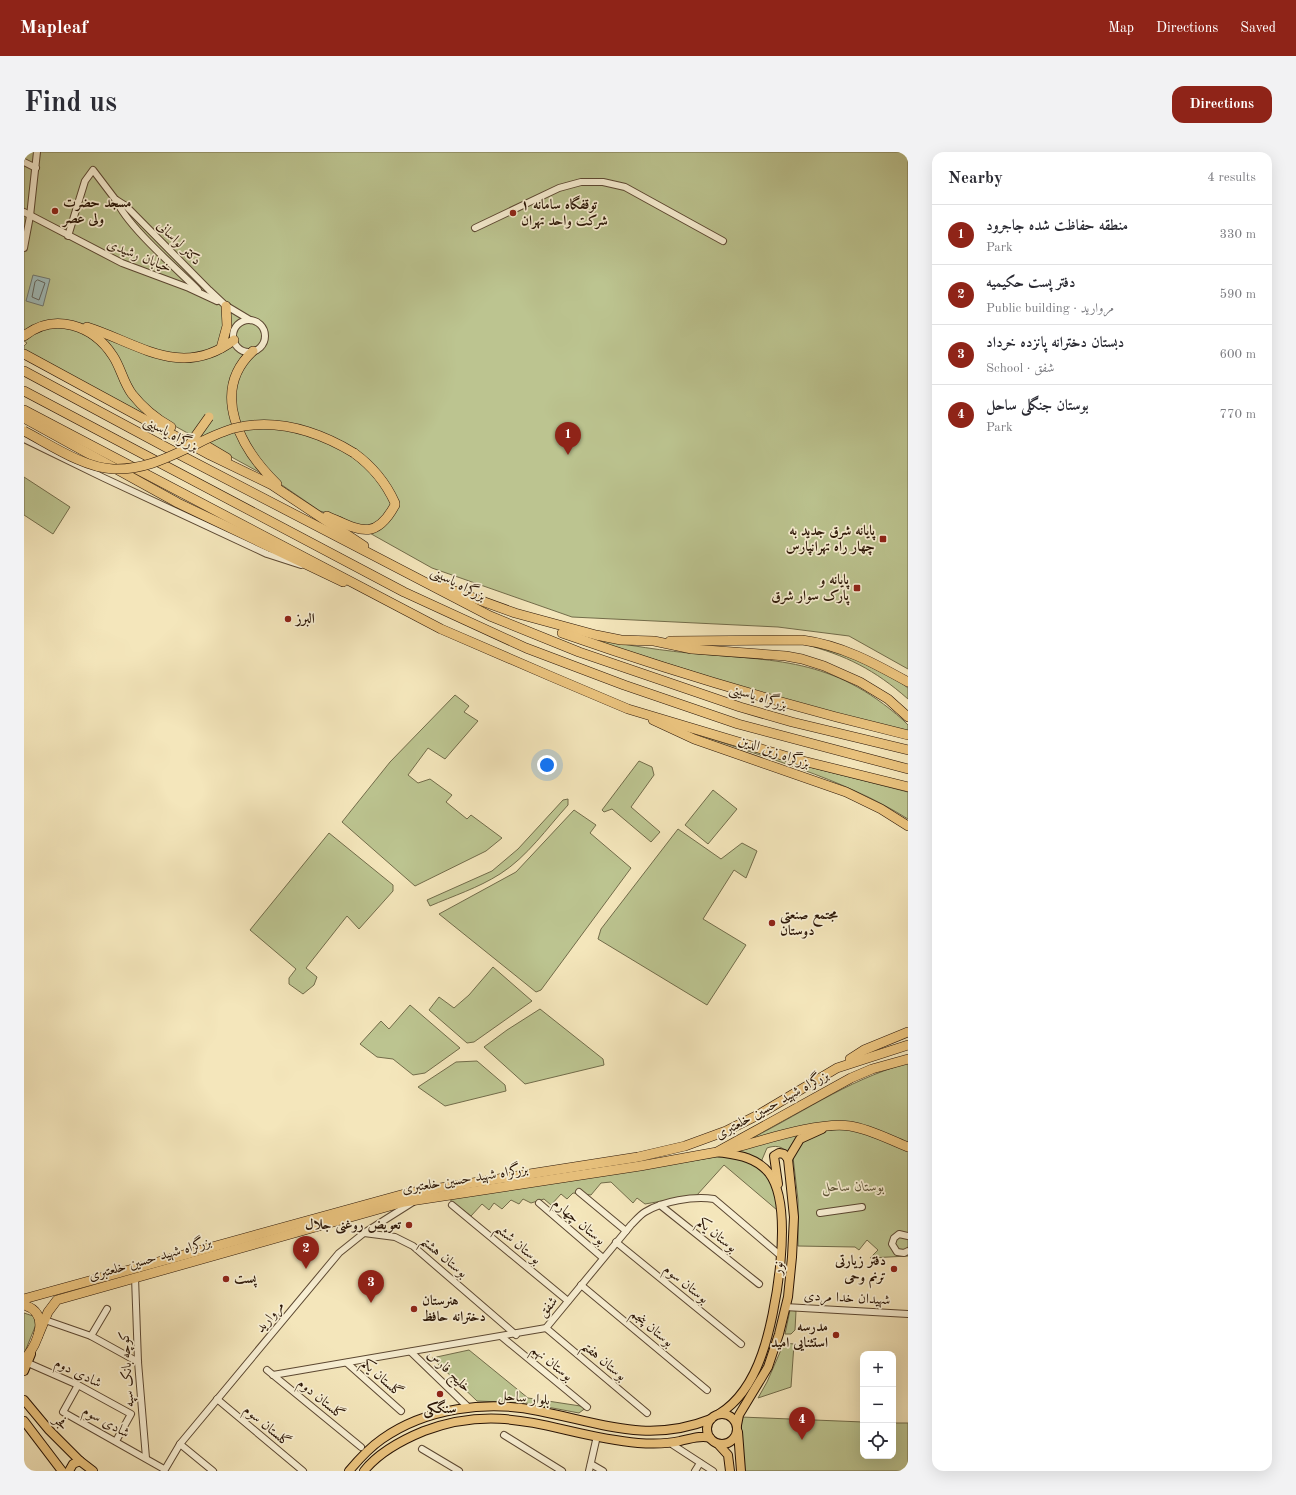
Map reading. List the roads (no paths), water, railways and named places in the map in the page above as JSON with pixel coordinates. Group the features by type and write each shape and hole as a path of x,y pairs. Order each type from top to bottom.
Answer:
{"highway":[{"path":"221,348 227,326 226,306"},
{"path":"75,324 97,339 109,351 131,392 151,414 286,493 402,571"},
{"path":"24,336 47,325 75,324 96,331 138,349 164,356 198,356 221,348 234,340"},
{"path":"253,351 241,366 233,383 231,396 232,412 254,457 268,475 286,493"},
{"path":"24,354 210,455 266,481"},
{"name":"بزرگراه یاسینی","path":"24,371 490,616 537,636 620,667 792,722 908,750"},
{"path":"24,391 404,592 526,648 624,685 724,720 908,769"},
{"path":"24,410 302,554 377,596 442,629 628,709 795,759 908,787"},
{"path":"186,449 209,417"},
{"path":"24,418 178,502 316,570 350,586 377,596"},
{"path":"24,431 87,463 112,469 149,465 235,428 278,426 301,429 317,434 354,453 369,464 389,491 395,504 380,526 369,530 356,528 306,507"},
{"path":"414,577 515,613 558,631 678,672 830,716 908,735"},
{"path":"515,613 596,635 621,640 802,640 819,642 858,656 908,682"},
{"path":"654,641 692,649 786,656 824,666 860,682 888,699 908,717"},
{"name":"بزرگراه زین الدین","path":"628,709 694,739 846,792 881,809 908,826"},
{"path":"837,1068 864,1050 908,1032"},
{"name":"بزرگراه شهید حسین خلعتبری","path":"24,1299 408,1193 638,1157 685,1146 726,1131 758,1115 837,1068 908,1044"},
{"name":"بزرگراه شهید حسین خلعتبری","path":"38,1336 48,1312 57,1300 404,1202 640,1166 717,1152 851,1078 908,1059"},
{"path":"717,1152 808,1129 829,1126 851,1126 908,1148"},
{"path":"24,1305 35,1310 41,1320 38,1336 33,1350 26,1361"}],"main road":[{"path":"780,1199 774,1156 779,1153 784,1154 788,1159 800,1139 829,1126"},
{"name":"نور","path":"717,1152 745,1156 761,1165 773,1180 780,1199 781,1256 769,1332 762,1354 743,1392 726,1410 719,1414"},
{"name":"نور","path":"737,1427 739,1415 768,1367 779,1334 785,1307 792,1257 794,1217 788,1159"},
{"path":"781,1256 792,1257"},
{"path":"24,1372 26,1361"},
{"name":"فجر","path":"24,1400 49,1430 80,1461 93,1470"},
{"name":"بلوار ساحل","path":"349,1471 363,1455 382,1439 408,1425 431,1416 469,1408 507,1406 537,1410 623,1429 660,1432 696,1425 711,1420"},
{"path":"469,1408 481,1418"},
{"path":"730,1471 728,1455 710,1438 707,1429 711,1420 719,1414 728,1415 737,1427 741,1471"},
{"name":"بلوار ساحل","path":"364,1471 388,1450 410,1436 457,1422 481,1418 507,1418 534,1422 597,1436 639,1443 663,1444 698,1437 710,1438"},
{"name":"فجر","path":"24,1421 62,1471"},
{"path":"718,1444 732,1441 737,1427"},
{"path":"69,1471 73,1464 80,1461"}],"street":[{"path":"24,248 30,216 37,152"},
{"path":"24,162 36,168"},
{"name":"دکتر لواسانی","path":"68,236 85,181 93,170 115,199 120,210 201,293"},
{"path":"475,228 559,188 581,182 603,182 625,187 723,241"},
{"name":"دکتر لواسانی","path":"115,199 126,206 226,306"},
{"name":"خیابان رشیدی","path":"24,212 126,265 201,293 226,306"},
{"path":"226,306 259,324 264,332 263,342 253,351 243,350 236,344 233,335 237,326 245,320 250,320"},
{"path":"24,439 267,554 316,570"},
{"path":"579,1192 626,1230"},
{"name":"شفق","path":"273,1375 516,1335 546,1328 626,1230 644,1213 660,1205 703,1197 714,1199 781,1256"},
{"name":"مروارید","path":"164,1470 180,1444 339,1253 364,1233 415,1201"},
{"name":"بوستان چهارم","path":"539,1203 603,1258"},
{"name":"بوستان ششم","path":"452,1205 568,1301"},
{"name":"بوستان یکم","path":"660,1205 758,1284"},
{"path":"820,1213 862,1207"},
{"name":"بوستان هشتم","path":"364,1233 395,1237 412,1246 516,1335"},
{"path":"908,1236 899,1234 894,1238 892,1244 897,1252 904,1253 908,1251"},
{"name":"بوستان سوم","path":"616,1242 741,1344"},
{"name":"کوچه بانک سپه","path":"135,1277 138,1362 146,1458"},
{"name":"بوستان پنجم","path":"581,1285 707,1390"},
{"name":"شهیدان خدا مردی","path":"785,1307 908,1314"},
{"path":"91,1336 106,1309"},
{"path":"45,1320 91,1336 138,1362"},
{"name":"بوستان هفتم","path":"546,1328 647,1413"},
{"name":"بوستان نهم","path":"502,1337 587,1407"},
{"name":"خلیج فارس","path":"412,1352 469,1408"},
{"name":"شادی دوم","path":"26,1361 78,1385 132,1414 116,1442"},
{"name":"گلستان یکم","path":"347,1362 401,1411"},
{"name":"گلستان دوم","path":"267,1370 361,1447"},
{"name":"شادی سوم","path":"78,1385 63,1412 146,1458 164,1470"},
{"name":"گلستان سوم","path":"217,1399 303,1471"},
{"path":"504,1435 562,1471"},
{"path":"589,1471 597,1436"},
{"path":"180,1444 213,1471"},
{"path":"673,1445 713,1471"},
{"path":"422,1449 458,1471"},
{"path":"695,1471 700,1463"},
{"path":"591,1464 603,1471"}],"water":[{"path":"33,275 50,279 43,306 26,301"}],"place":[{"name":"مسجد حضرت ولی عصر","path":"55,211"},
{"name":"توقفگاه سامانه ۱ شرکت واحد تهران","path":"513,213"},
{"name":"منطقه حفاظت شده جاجرود","path":"568,455"},
{"name":"پایانه شرق جدید به چهار راه تهرانپارس","path":"883,539"},
{"name":"پایانه و پارک‌ سوار شرق","path":"857,588"},
{"name":"البرز","path":"288,619"},
{"name":"مجتمع صنعتی دوستان","path":"772,923"},
{"name":"تعویض روغنی جلال","path":"409,1225"},
{"name":"دفتر پست حکیمیه","path":"306,1269"},
{"name":"دفتر زیارتی ترنم وحی","path":"894,1269"},
{"name":"پست","path":"226,1279"},
{"name":"دبستان دخترانه پانزده خرداد","path":"371,1303"},
{"name":"هنرستان دخترانه حافظ","path":"414,1309"},
{"name":"مدرسه استثنایی امید","path":"836,1335"},
{"name":"سنگکی","path":"440,1394"},
{"name":"بوستان جنگلی ساحل","path":"802,1440"}],"park label":[{"name":"بوستان ساحل","path":"853,1187"}]}
